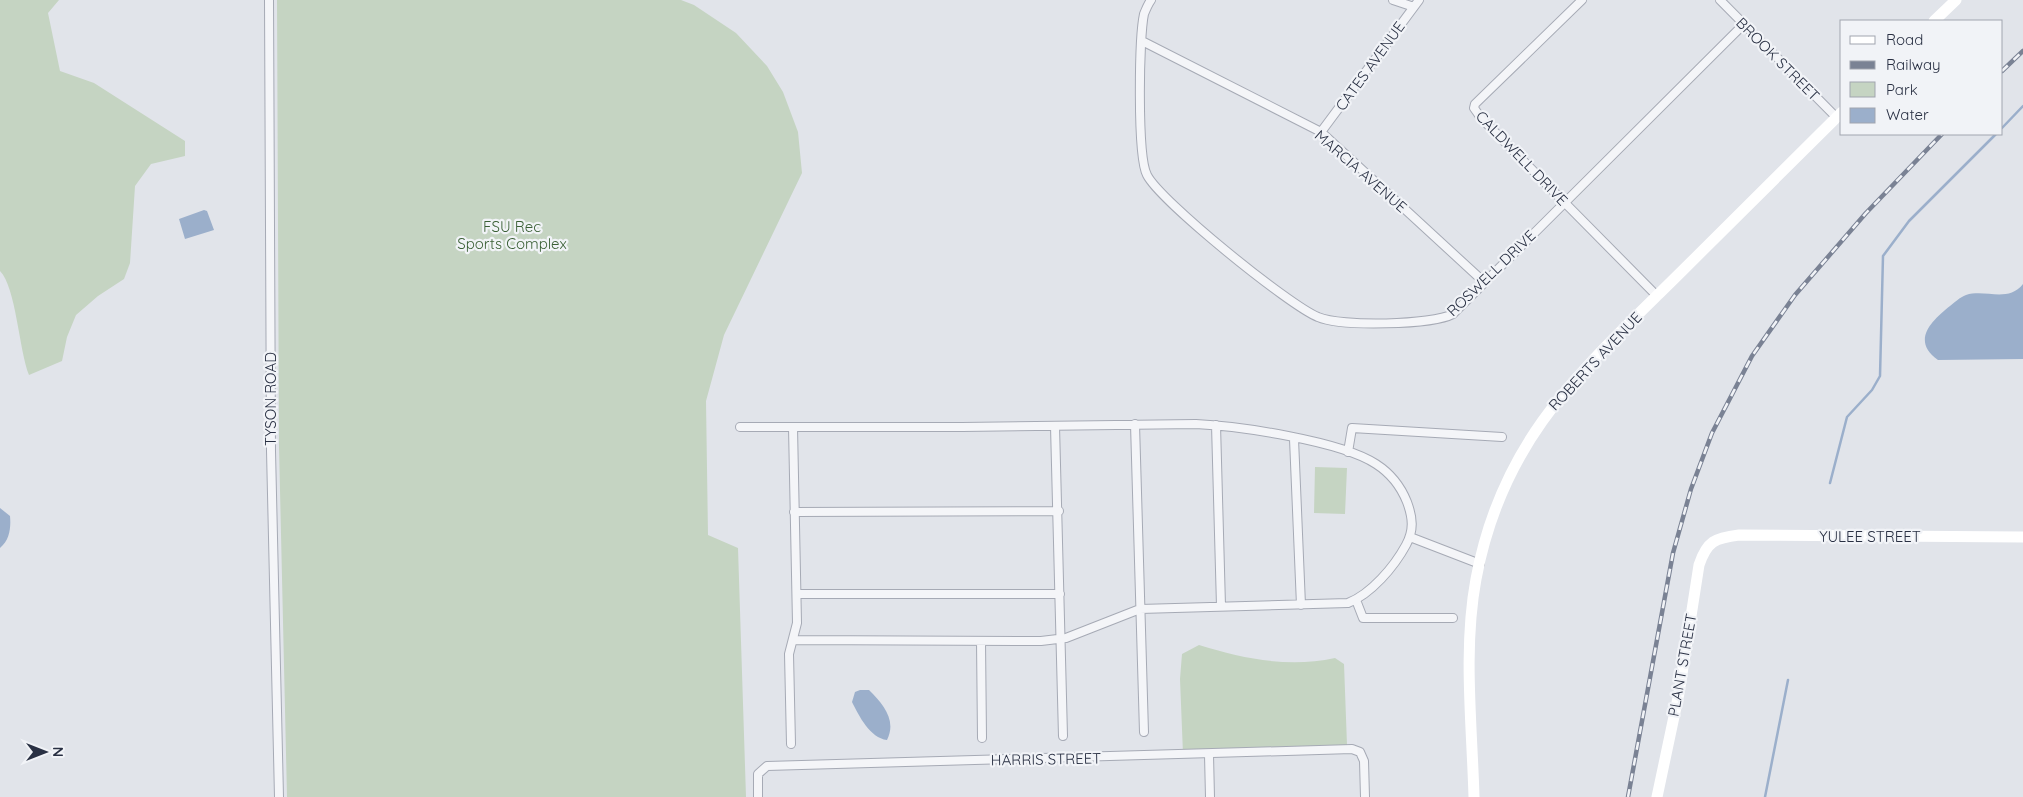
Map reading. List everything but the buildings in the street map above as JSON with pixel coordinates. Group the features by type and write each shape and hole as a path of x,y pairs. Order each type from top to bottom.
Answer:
{"street":[{"name":"TYSON ROAD","path":"269,0 271,451 279,797"},
{"name":"ROSWELL DRIVE","path":"1151,0 1144,15 1142,41 1141,153 1146,174 1152,184 1240,261 1305,310 1318,317 1337,322 1435,321 1453,314 1744,25"},
{"path":"1392,0 1416,3"},
{"name":"CALDWELL DRIVE","path":"1582,0 1475,104 1474,108 1481,118 1657,296"},
{"name":"BROOK STREET","path":"1720,0 1839,115"},
{"path":"1935,20 1956,0"},
{"name":"CATES AVENUE","path":"1321,132 1416,3"},
{"name":"MARCIA AVENUE","path":"1142,41 1321,132 1484,282"},
{"name":"ROBERTS AVENUE","path":"1474,797 1471,632 1473,601 1492,516 1511,474 1532,435 1568,386 1839,115"},
{"path":"1134,424 1144,732"},
{"path":"1216,425 1221,606"},
{"path":"740,427 1216,425 1294,439 1348,452 1375,464 1396,482 1408,504 1413,522 1410,537 1403,550 1381,578 1356,600 1335,604 1140,609 1061,639 1041,641 793,640"},
{"path":"1055,426 1063,736"},
{"path":"791,744 789,654 798,623 793,427"},
{"path":"1348,452 1352,428 1502,437"},
{"path":"1294,439 1301,605"},
{"path":"794,512 1058,511"},
{"name":"YULEE STREET","path":"1717,539 1739,535 2023,536"},
{"path":"1410,537 1480,564"},
{"name":"PLANT STREET","path":"1658,797 1679,693 1699,565 1705,550 1717,539"},
{"path":"796,594 1060,594"},
{"path":"1356,600 1362,618 1454,618"},
{"path":"982,641 982,738"},
{"name":"HARRIS STREET","path":"758,797 758,774 767,766 1352,750 1360,752 1364,761 1365,797"},
{"path":"1209,755 1210,797"}],"green space":[{"path":"0,0 59,0 48,13 60,71 94,83 185,141 185,156 151,164 135,186 130,263 124,279 98,296 76,315 67,337 62,361 29,375 14,304 10,290 0,271"},
{"name":"FSU Rec Sports Complex","path":"277,0 681,0 694,5 736,33 767,66 783,92 798,132 802,173 724,335 706,401 708,535 738,548 746,797 287,797 279,446"},
{"path":"1315,467 1347,468 1345,514 1314,513"},
{"path":"1199,645 1250,658 1301,662 1335,658 1344,664 1347,745 1183,754 1180,679 1182,654"}],"water":[{"path":"204,210 207,211 214,230 185,239 179,219"},
{"path":"2023,284 2023,359 1938,360 1930,353 1925,339 1927,332 1936,318 1957,300 1966,295 2011,293"},
{"path":"0,508 10,516 10,529 8,537 0,548"},
{"path":"869,690 887,713 890,733 887,740 870,731 858,714 852,702 855,692"}],"waterway":[{"path":"2003,127 2023,106"},
{"path":"1830,483 1847,417 1872,390 1880,376 1883,256 1909,221 1995,135"},
{"path":"1765,797 1788,680"}],"railway":[{"path":"2003,70 2023,51"},
{"path":"1628,797 1673,553 1691,489 1712,433 1752,356 1795,295 1866,213 1941,135"}]}
